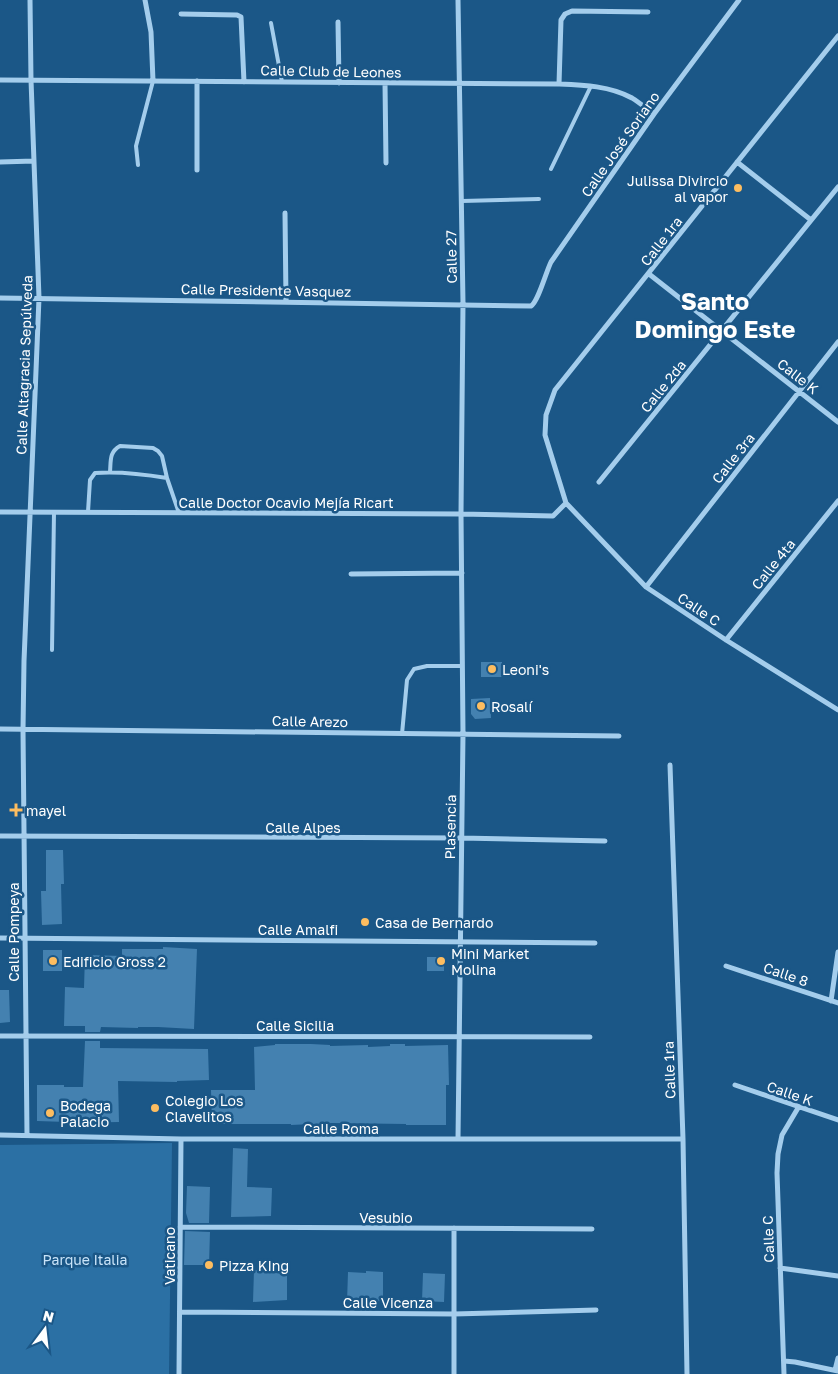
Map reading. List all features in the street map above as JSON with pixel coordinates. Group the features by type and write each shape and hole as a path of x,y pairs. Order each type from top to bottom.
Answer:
{"street":[{"name":"Calle Altagracia Sepúlveda","path":"23,730 24,661 39,298 30,0"},
{"path":"145,0 151,32 153,81"},
{"name":"Calle 27","path":"458,0 463,304 461,514"},
{"name":"Calle José Soriano","path":"531,306 537,300 551,262 654,114 739,0"},
{"path":"560,84 561,20 565,14 572,11 648,12"},
{"path":"182,14 237,15 241,17 244,82"},
{"path":"338,22 339,83"},
{"name":"Calle 1ra","path":"566,503 544,435 546,415 555,390 838,36"},
{"name":"Calle Club de Leones","path":"0,80 560,84 591,86 617,92 632,99 654,114"},
{"path":"197,81 197,170"},
{"path":"385,83 386,163"},
{"path":"0,162 34,161"},
{"path":"737,162 811,220"},
{"name":"Calle 2da","path":"599,482 838,187"},
{"path":"284,213 286,301"},
{"name":"Calle K","path":"649,274 838,422"},
{"name":"Calle Presidente Vasquez","path":"0,298 531,306"},
{"name":"Calle 3ra","path":"646,587 838,342"},
{"name":"Calle 4ta","path":"726,640 838,501"},
{"name":"Calle Doctor Ocavio Mejía Ricart","path":"0,512 552,516 566,503"},
{"name":"Calle C","path":"566,503 646,587 838,710"},
{"name":"Plasencia","path":"458,1139 462,734 461,514"},
{"path":"351,574 462,573"},
{"name":"Calle Arezo","path":"0,729 619,736"},
{"name":"Calle Pompeya","path":"23,730 27,1135"},
{"name":"Calle 1ra","path":"670,765 682,1139 687,1374"},
{"name":"Calle Alpes","path":"0,836 461,838 605,841"},
{"name":"Calle Amalfi","path":"0,938 596,943"},
{"path":"831,1001 838,952"},
{"name":"Calle 8","path":"726,966 838,1003"},
{"name":"Calle Sicilia","path":"0,1036 590,1037"},
{"name":"Calle K","path":"735,1085 798,1108 838,1120"},
{"name":"Calle C","path":"784,1374 778,1154 782,1135 798,1108"},
{"name":"Calle Roma","path":"0,1135 181,1139 682,1139"},
{"name":"Vaticano","path":"179,1374 181,1139"},
{"name":"Vesubio","path":"180,1226 592,1229"},
{"path":"454,1228 454,1374"},
{"path":"780,1268 838,1276"},
{"name":"Calle Vicenza","path":"180,1312 454,1314 596,1310"},
{"path":"784,1361 836,1371 838,1358"}],"lane":[{"path":"271,23 282,82"},
{"path":"138,165 136,146 153,81"},
{"path":"551,169 591,86"},
{"path":"462,201 539,198"},
{"path":"110,472 112,452 120,446 153,448 162,456 179,513"},
{"path":"88,512 90,480 96,473 137,473 167,478"},
{"path":"52,650 54,512"},
{"path":"402,734 407,680 414,669 427,666 462,666"}],"green space":[{"name":"Parque Italia","path":"172,1143 169,1374 0,1374 0,1145"}],"building":[{"name":"Leoni's","path":"481,662 502,662 502,677 481,677"},
{"name":"Rosalí","path":"490,698 491,718 475,719 471,714 471,699"},
{"path":"46,850 63,850 64,884 61,884 62,924 42,925 41,891 46,891"},
{"path":"163,947 197,949 194,1029 101,1027 100,1032 85,1032 85,1026 64,1026 65,987 84,988 85,955 122,956 122,949 163,949"},
{"name":"Edificio Gross 2","path":"43,950 62,950 62,971 43,971"},
{"path":"427,957 444,957 444,971 427,971"},
{"path":"0,990 9,990 10,1022 0,1023"},
{"path":"85,1041 100,1041 100,1048 208,1049 209,1080 177,1082 118,1081 119,1122 67,1123 37,1121 37,1085 83,1087"},
{"path":"275,1044 368,1045 368,1047 390,1046 390,1044 405,1044 405,1046 448,1045 449,1085 446,1085 446,1125 332,1123 291,1125 212,1124 211,1090 255,1090 254,1047"},
{"path":"233,1148 248,1149 247,1187 272,1188 271,1216 231,1217"},
{"path":"187,1186 210,1187 209,1223 189,1223 186,1213"},
{"path":"185,1231 210,1232 209,1265 184,1265"},
{"path":"254,1270 287,1271 287,1300 253,1302"},
{"path":"366,1271 383,1272 383,1301 347,1302 348,1272 366,1273"},
{"path":"423,1273 445,1274 444,1302 422,1301"}],"place":[{"name":"Julissa Divircio al vapor","path":"738,188"},
{"name":"Leoni's","path":"492,669"},
{"name":"Rosalí","path":"481,706"},
{"name":"mayel","path":"16,810"},
{"name":"Casa de Bernardo","path":"365,922"},
{"name":"Edificio Gross 2","path":"53,961"},
{"name":"Mini Market Molina","path":"441,961"},
{"name":"Colegio Los Clavelitos","path":"155,1108"},
{"name":"Bodega Palacio","path":"50,1113"},
{"name":"Pizza KIng","path":"209,1265"}],"district":[{"name":"Santo Domingo Este","path":"715,314"}]}
